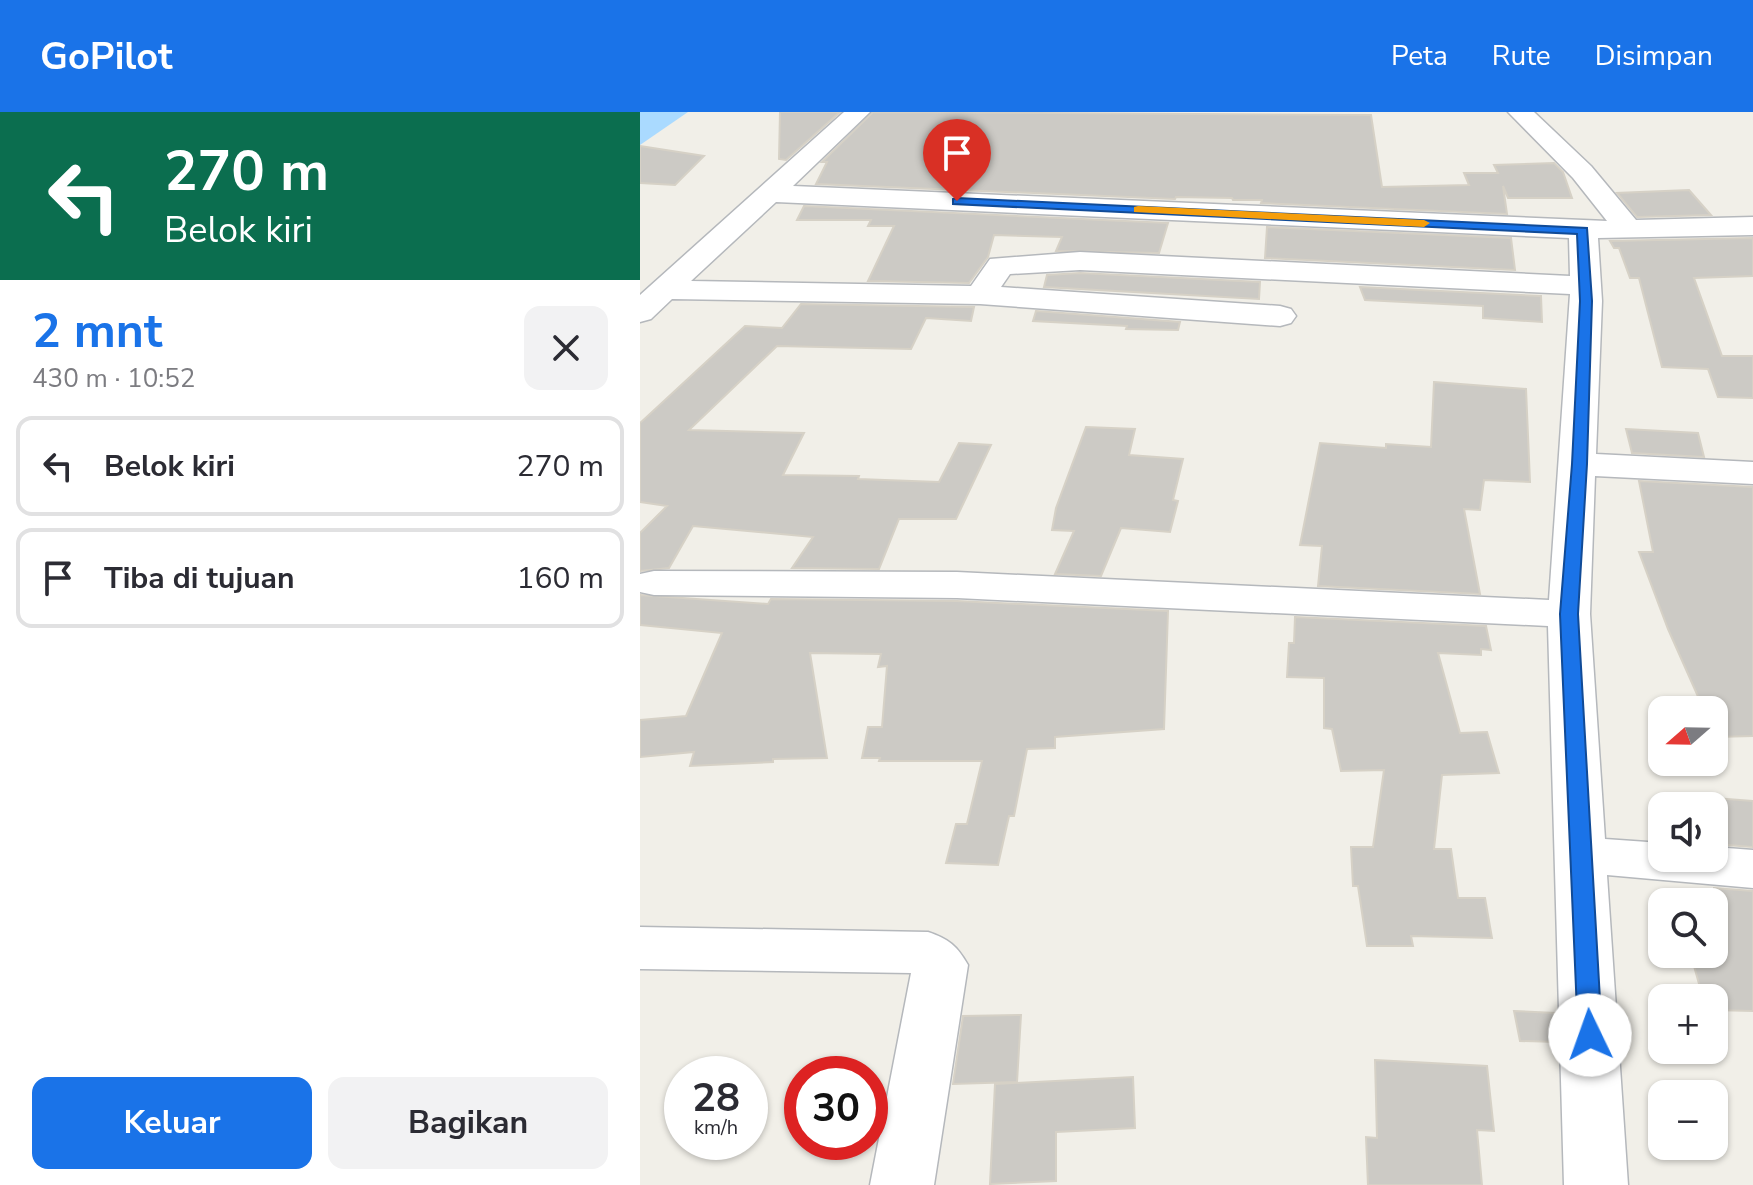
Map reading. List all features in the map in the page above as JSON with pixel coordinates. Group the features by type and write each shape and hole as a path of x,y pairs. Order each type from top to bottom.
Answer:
{"street":[{"path":"640,312 668,290 768,193 858,112"},
{"path":"1520,112 1582,172 1605,230 1586,286 1580,464 1569,614 1596,1185"},
{"path":"768,193 1605,230 1753,226"},
{"path":"980,295 1001,265 1080,261 1586,286"},
{"path":"668,290 980,295 1280,316"},
{"path":"1580,464 1753,473"},
{"path":"654,583 957,585 1569,614"},
{"path":"1582,855 1753,869"},
{"path":"640,948 928,953 940,965 902,1185"}],"water":[{"path":"640,112 688,112 640,145"}],"building":[{"path":"780,112 840,112 786,160 779,159"},
{"path":"873,112 1371,115 1382,187 1469,185 1464,173 1498,173 1494,165 1554,163 1563,172 1572,198 1508,198 1503,186 1507,214 1261,203 1262,200 1232,198 1175,199 816,184 827,162 822,162"},
{"path":"640,146 704,156 675,185 640,183"},
{"path":"1689,190 1711,215 1637,217 1617,193"},
{"path":"804,206 1168,223 1159,253 1056,251 1062,237 994,235 988,257 969,283 868,281 894,226 868,226 871,220 797,220"},
{"path":"1267,227 1511,238 1515,270 1265,258"},
{"path":"1753,238 1753,276 1694,278 1722,356 1753,356 1753,398 1718,397 1708,369 1662,367 1639,278 1630,278 1619,248 1614,248 1610,241"},
{"path":"1080,273 1260,282 1259,299 1044,287 1047,275"},
{"path":"1360,287 1541,296 1542,322 1483,318 1483,306 1365,300"},
{"path":"801,304 974,307 971,321 926,318 911,349 777,346 689,430 804,433 783,475 859,476 858,479 939,482 959,443 991,445 956,519 899,519 879,569 792,568 813,537 693,526 669,568 640,571 640,533 667,506 640,502 640,423 745,326 782,328"},
{"path":"1036,311 1180,322 1178,330 1126,329 1127,326 1033,321"},
{"path":"1434,382 1526,389 1530,482 1484,480 1480,510 1464,509 1480,594 1318,586 1322,546 1300,545 1320,443 1386,448 1386,444 1431,447"},
{"path":"1086,427 1135,429 1129,455 1183,459 1173,500 1178,501 1170,532 1121,528 1101,576 1055,574 1074,531 1052,530 1056,508"},
{"path":"1626,429 1698,433 1704,457 1632,453"},
{"path":"1639,481 1753,487 1753,736 1728,737 1728,696 1698,696 1639,552 1653,552"},
{"path":"640,595 768,604 771,599 957,601 1168,611 1164,729 1055,737 1055,748 1027,749 1014,816 1009,816 998,865 946,863 956,824 967,824 982,761 879,761 880,758 862,758 868,727 882,727 887,666 878,667 881,654 810,653 827,758 690,766 694,752 640,757 640,720 686,716 722,633 640,625"},
{"path":"1295,617 1486,626 1491,650 1481,649 1481,655 1438,653 1460,733 1487,732 1499,773 1442,775 1434,849 1451,849 1458,898 1485,898 1492,938 1411,936 1413,946 1367,946 1358,886 1353,886 1351,847 1373,847 1384,770 1341,771 1332,729 1324,728 1324,678 1287,677 1289,643 1294,643"},
{"path":"1728,799 1753,801 1753,847 1728,845"},
{"path":"1728,889 1753,891 1753,1011 1728,1010 1728,984 1699,984 1695,968 1728,968"},
{"path":"1514,1011 1556,1013 1557,1042 1520,1041"},
{"path":"1021,1015 1017,1082 953,1084 963,1016"},
{"path":"1375,1060 1487,1066 1494,1131 1477,1130 1482,1185 1368,1185 1366,1137 1377,1138"},
{"path":"1133,1077 1135,1128 1056,1132 1056,1181 990,1184 995,1084"}],"slow traffic":[{"path":"1138,209 1424,223"}],"route":[{"path":"957,201 1583,230 1586,301 1580,464 1569,614 1590,1035"}]}
